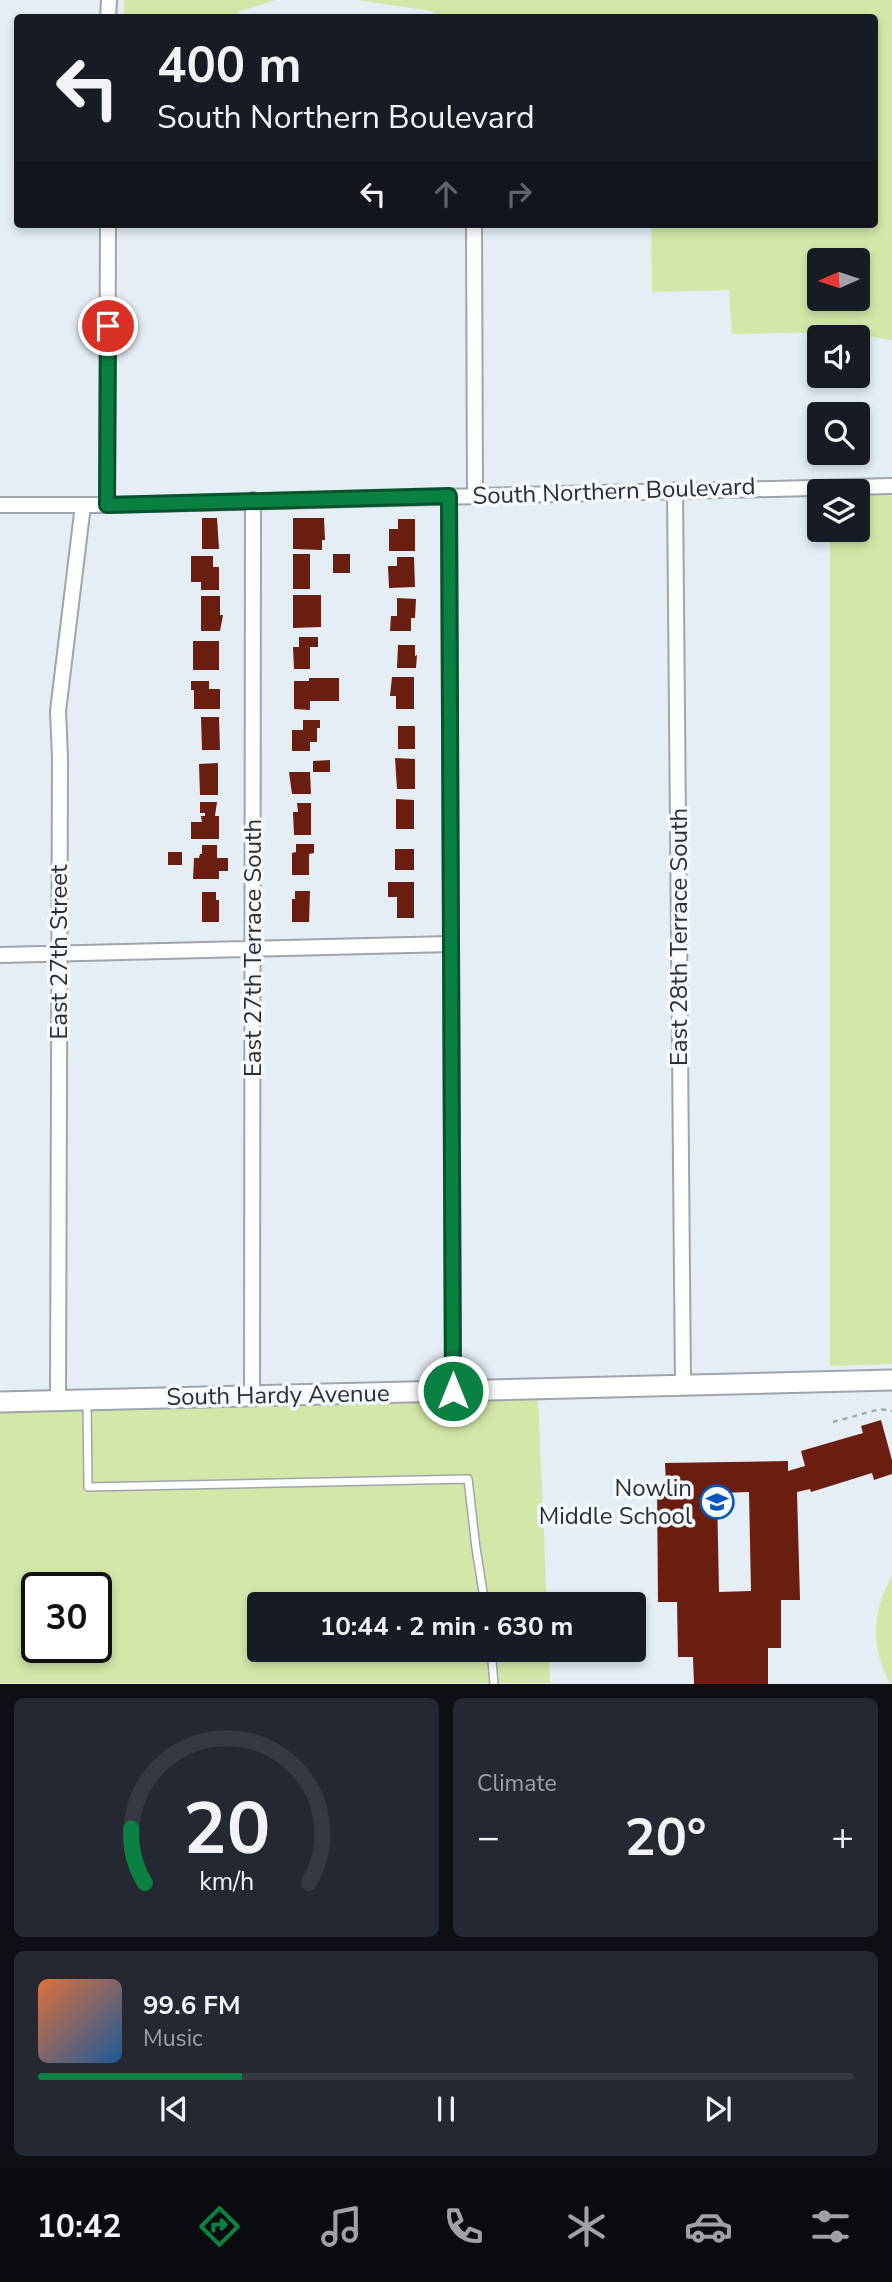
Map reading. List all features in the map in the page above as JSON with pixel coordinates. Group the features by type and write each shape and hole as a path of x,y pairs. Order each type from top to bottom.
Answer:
{"street":[{"path":"107,505 108,228"},
{"path":"474,228 475,495"},
{"name":"South Northern Boulevard","path":"0,505 107,505 892,486"},
{"name":"East 28th Terrace South","path":"675,490 683,1385"},
{"path":"449,496 453,1391"},
{"name":"East 27th Terrace South","path":"252,1396 253,500"},
{"name":"East 27th Street","path":"58,1401 58,711 83,505"},
{"path":"0,955 451,944"},
{"name":"South Hardy Avenue","path":"0,1402 892,1380"}],"lane":[{"path":"87,1400 89,1488 468,1479 483,1592"},
{"path":"492,1662 494,1684"}],"path":[{"path":"833,1422 880,1409 892,1411"}],"green space":[{"path":"124,0 275,0 236,14 124,14"},
{"path":"357,0 892,0 892,340 870,337 870,325 807,325 807,333 732,334 729,290 652,292 651,228 878,228 878,14 435,14 432,11"},
{"path":"870,495 892,496 892,1364 830,1366 830,542 870,542"},
{"path":"538,1398 546,1592 247,1592 247,1662 549,1662 550,1683 0,1683 0,1410"},
{"path":"892,1576 891,1684 879,1657 876,1630 880,1602"}],"building":[{"path":"202,518 217,518 219,549 202,549"},
{"path":"293,518 324,518 325,540 322,540 322,550 293,549"},
{"path":"398,519 415,519 415,551 389,551 389,529 398,529"},
{"path":"293,554 310,554 310,589 293,589"},
{"path":"333,554 350,554 350,573 333,573"},
{"path":"191,556 213,556 213,567 219,567 219,590 201,590 201,582 191,582"},
{"path":"397,557 414,557 415,587 389,588 388,566 397,566"},
{"path":"293,595 321,595 321,627 293,628"},
{"path":"201,596 220,596 220,615 223,615 220,631 201,631"},
{"path":"397,598 416,599 411,631 390,631 391,616 397,616"},
{"path":"299,637 318,637 318,647 310,647 310,669 294,669 293,647 299,647"},
{"path":"193,641 219,641 219,670 193,670"},
{"path":"398,645 415,645 416,668 397,668"},
{"path":"392,677 414,677 414,709 396,709 396,696 390,696"},
{"path":"309,678 339,678 339,701 310,701 310,710 294,709 294,681 309,681"},
{"path":"191,681 209,681 209,689 220,689 220,709 194,709"},
{"path":"201,717 219,717 220,750 202,750"},
{"path":"303,720 320,720 317,742 310,742 310,751 292,751 292,730 303,730"},
{"path":"398,726 415,726 415,749 398,749"},
{"path":"395,758 415,759 415,789 397,789"},
{"path":"330,760 330,772 313,772 313,761"},
{"path":"218,763 218,795 200,795 199,764"},
{"path":"289,772 310,772 311,794 292,794"},
{"path":"396,799 414,800 414,829 396,829"},
{"path":"200,802 217,802 215,816 219,816 219,839 191,839 191,822 202,822 201,816 205,816 205,813 200,813"},
{"path":"297,803 311,803 311,835 294,835 293,812 298,812"},
{"path":"296,844 314,844 314,853 309,854 309,875 292,875 292,853 296,852"},
{"path":"202,845 217,845 217,858 228,858 228,871 219,871 219,879 193,879 194,858 199,858 202,854"},
{"path":"395,849 414,849 414,870 395,870"},
{"path":"168,852 182,852 182,865 168,865"},
{"path":"388,882 414,882 414,918 397,918 397,897 388,897"},
{"path":"295,891 310,891 309,922 292,922 292,899 295,899"},
{"path":"202,892 216,892 216,900 219,900 219,922 202,922"},
{"name":"Nowlin Middle School","path":"881,1420 892,1460 892,1474 874,1480 872,1473 811,1492 810,1489 797,1492 800,1600 781,1600 781,1648 768,1648 768,1684 694,1684 693,1657 678,1657 677,1602 658,1602 657,1485 666,1484 665,1463 788,1461 788,1471 805,1466 801,1451 863,1433 861,1426","holes":["749,1492 751,1591 719,1592 717,1493"]}],"place":[{"name":"Nowlin Middle School","path":"717,1502"}],"route":[{"path":"108,326 107,505 449,496 453,1391"}]}
